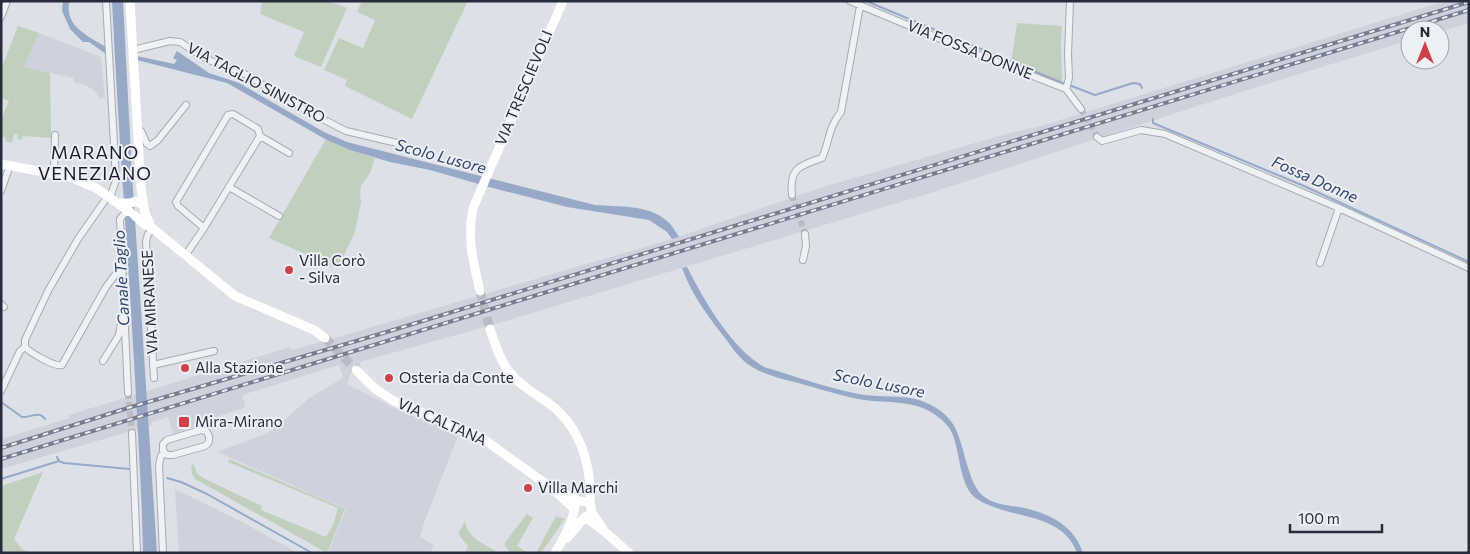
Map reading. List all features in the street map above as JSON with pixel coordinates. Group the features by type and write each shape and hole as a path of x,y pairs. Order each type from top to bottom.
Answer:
{"main road":[{"path":"130,1 138,130 136,207 152,228 235,296 314,330 325,338"},
{"name":"VIA TRESCIEVOLI","path":"480,292 469,243 473,208 562,1"},
{"path":"6,164 54,172 80,181 119,203 136,207"},
{"path":"490,329 498,353 511,374 521,384 556,409 576,434 584,452 590,486 588,513 561,543"},
{"name":"VIA CALTANA","path":"356,370 382,395 431,418 482,438 577,506"},
{"path":"555,553 561,543 588,477"},
{"path":"577,506 585,501 588,513 605,532 629,553"},
{"path":"577,506 579,517 588,513"}],"street":[{"path":"1,17 7,1"},
{"path":"106,1 116,180 109,197 78,239 48,290 25,340 25,347 30,352 56,366 62,365 106,287 122,270"},
{"name":"VIA FOSSA DONNE","path":"850,1 974,53 1067,87"},
{"path":"1070,1 1069,78 1067,87 1081,109"},
{"path":"792,195 791,183 795,171 807,163 822,158 833,123 842,112 860,6"},
{"name":"VIA TAGLIO SINISTRO","path":"132,50 170,41 180,42 206,59 243,73 304,110 346,131 396,144"},
{"path":"138,130 142,131 147,144 150,146 158,140 186,105"},
{"path":"185,256 204,228 260,136 261,133 258,129 233,114 228,115 176,202 178,206 204,228"},
{"path":"1097,137 1102,141 1141,130 1165,134 1339,208 1469,268"},
{"path":"54,172 55,135"},
{"path":"260,136 289,153"},
{"path":"1,192 6,164"},
{"path":"229,187 279,216"},
{"path":"128,393 120,219 136,207"},
{"path":"1320,262 1339,208"},
{"name":"VIA MIRANESE","path":"152,228 146,241 154,378"},
{"path":"803,260 806,246 805,234"},
{"path":"103,361 119,335 122,315 125,314"},
{"path":"1,391 20,351 25,347"},
{"path":"154,365 214,351"},
{"path":"201,430 206,431 210,437 207,444 203,447 174,455 165,453 162,449 163,444 169,439 201,430"},
{"path":"132,433 136,553"},
{"path":"164,553 158,464 165,453"}],"shaded area":[{"path":"1445,1 1469,1 1469,23 1450,29 1450,20 1400,20 1400,43 1244,91 927,194 499,323 360,362 361,369 351,372 347,384 400,411 459,433 420,537 434,545 430,553 328,553 346,509 217,452 265,434 278,426 309,398 343,378 339,365 242,395 244,408 198,423 198,426 173,434 168,417 152,422 152,425 1,469 1,439 70,418 69,415 290,347 292,350 331,339 672,239 823,187 1006,134 1041,126"},
{"path":"39,33 101,57 105,98 100,99 94,90 85,85 75,83 73,78 24,67"},
{"path":"175,489 244,523 298,553 179,553"}],"green space":[{"path":"262,1 328,1 347,8 321,67 294,56 304,32 260,14"},
{"path":"362,1 468,1 412,119 345,86 347,80 324,70 339,38 363,48 375,20 357,12"},
{"path":"1017,23 1062,26 1062,84 1011,64"},
{"path":"18,26 39,33 24,67 50,73 51,138 23,136 22,140 17,139 18,135 14,134 12,143 5,141 6,138 1,137 1,119 9,101 1,98 1,69"},
{"path":"326,139 350,150 375,158 370,173 361,186 361,202 355,232 339,266 334,267 269,238"},
{"path":"229,459 345,509 327,553 195,479 191,466 194,464 197,474 205,479 262,506 261,510 326,537 333,525 338,508 228,462"},
{"path":"43,472 14,539 22,549 29,553 1,553 1,486"},
{"path":"527,514 533,518 517,546 528,553 511,553 505,546 505,542"},
{"path":"556,516 565,519 541,553 536,553"},
{"path":"465,521 473,537 499,553 465,553 468,546 458,534"}],"water":[{"path":"63,1 72,1 69,3 71,19 80,31 107,48 106,54 89,42 83,42 70,29 62,11"},
{"path":"112,1 123,1 132,174 157,553 143,553 135,379"},
{"path":"177,51 209,73 239,83 324,132 347,142 595,205 642,209 667,221 679,237 672,239 667,232 649,220 567,207 350,150 325,139 227,83 137,60 137,56 174,64 177,60 173,58"},
{"path":"687,267 720,322 740,348 752,359 764,367 835,389 867,395 914,399 934,407 948,417 955,428 970,473 979,492 994,502 1029,509 1058,521 1073,534 1083,553 1077,553 1070,539 1060,530 1047,523 990,506 977,499 966,486 954,437 950,429 934,414 909,404 843,396 767,374 745,362 696,298 682,268"}],"waterway":[{"name":"Fossa Donne","path":"866,1 1065,84"},
{"name":"Fossa Donne","path":"1069,85 1095,95 1133,83 1140,84 1142,88"},
{"name":"Fossa Donne","path":"1153,119 1153,123 1304,186 1469,262"},
{"path":"1,402 22,417 40,415 45,419"},
{"path":"57,457 59,461 64,463 130,469"},
{"path":"1,479 59,461"},
{"path":"167,478 207,494 312,553"}],"tunnel":[{"path":"1081,109 1097,137"},
{"path":"792,195 805,234"},
{"path":"480,291 490,329"},
{"path":"325,338 356,370"},
{"path":"128,393 132,433"}],"railway":[{"path":"1,448 1469,2"},
{"path":"1,459 1469,10"}],"place":[{"name":"Villa Corò - Silva","path":"289,270"},
{"name":"Alla Stazione","path":"185,368"},
{"name":"Osteria da Conte","path":"389,378"},
{"name":"Mira-Mirano","path":"184,422"},
{"name":"Villa Marchi","path":"528,488"}],"district":[{"name":"MARANO VENEZIANO","path":"95,163"}],"water label":[{"name":"Scolo Lusore","path":"441,156"},
{"name":"Canale Taglio","path":"121,278"},
{"name":"Scolo Lusore","path":"879,383"}]}
